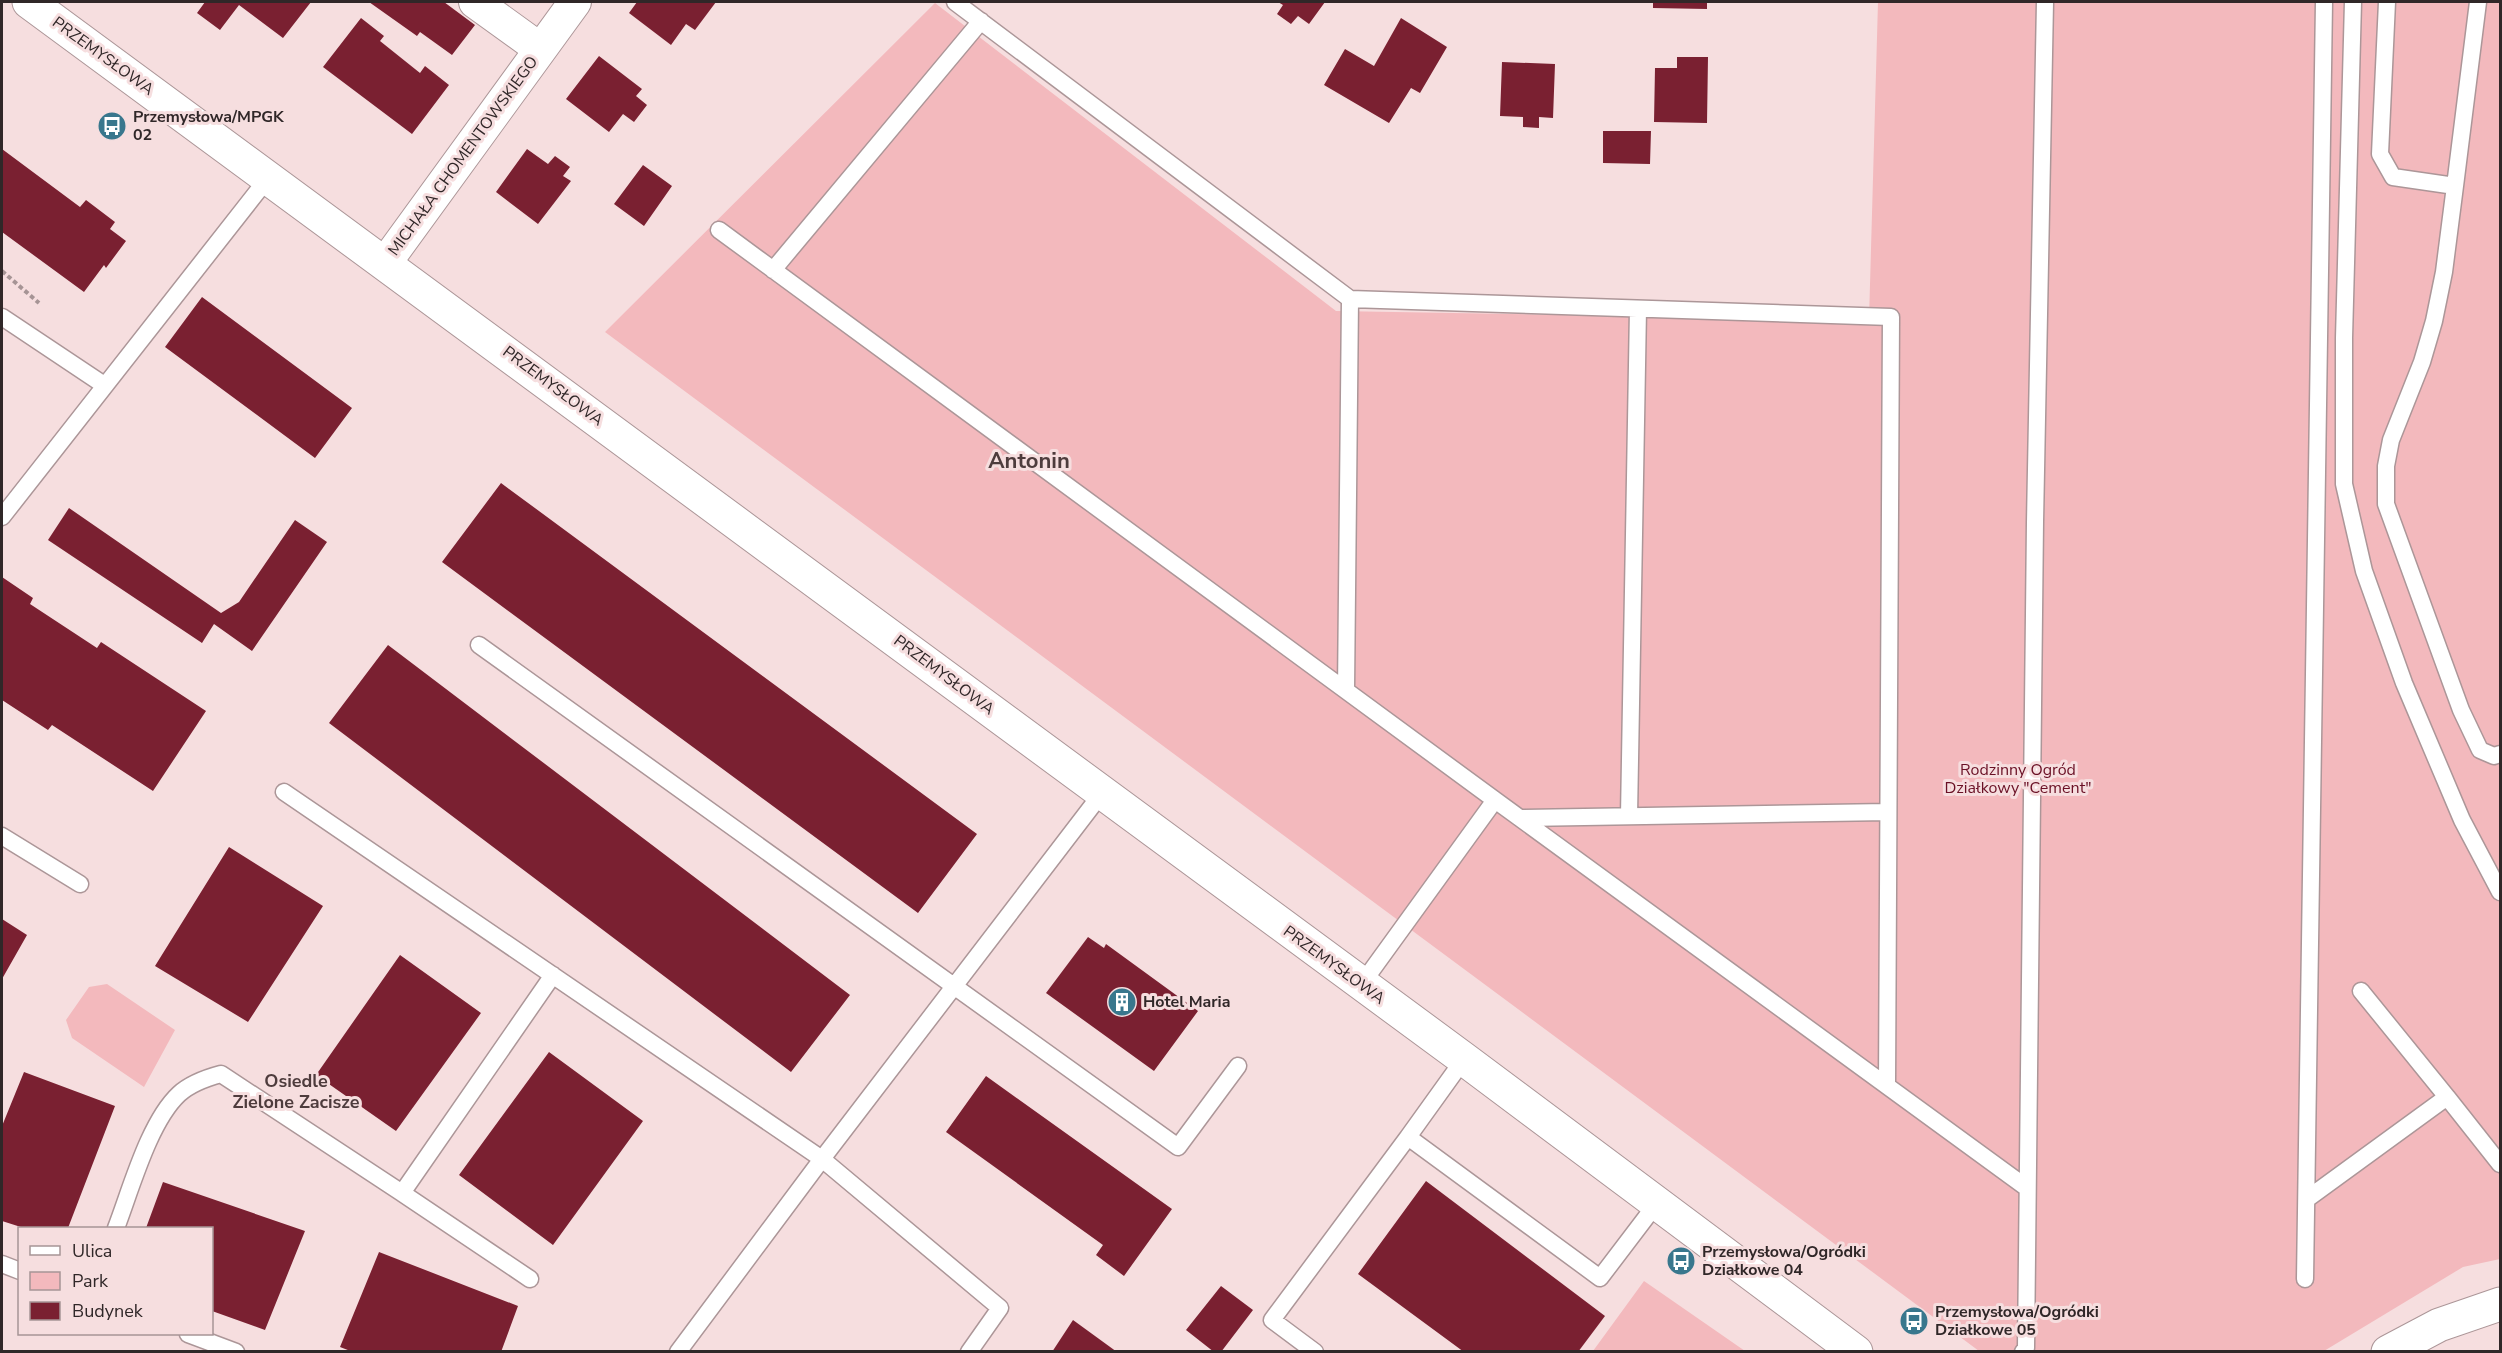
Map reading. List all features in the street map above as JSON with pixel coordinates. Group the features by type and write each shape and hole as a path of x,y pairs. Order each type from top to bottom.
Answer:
{"main road":[{"name":"PRZEMYSŁOWA","path":"30,2 386,262 1464,1059 1856,1352"},
{"path":"2388,1352 2439,1325 2500,1304"}],"street":[{"name":"MICHAŁA CHOMENTOWSKIEGO","path":"475,2 540,49"},
{"name":"MICHAŁA CHOMENTOWSKIEGO","path":"386,262 576,2"}],"lane":[{"path":"955,2 1350,299 1891,317 1887,1084"},
{"path":"2023,1352 2026,1348 2035,522 2045,2"},
{"path":"2305,1279 2324,2"},
{"path":"2352,2 2344,338 2344,484 2364,571 2404,684 2462,820 2500,892"},
{"path":"2387,2 2380,154 2393,177 2456,186"},
{"path":"2478,2 2444,272 2434,321 2422,362 2391,440 2385,466 2386,504 2461,710 2480,750 2494,756 2500,754"},
{"path":"773,270 981,21"},
{"path":"2,517 268,178"},
{"path":"719,230 2027,1188"},
{"path":"1346,690 1350,299"},
{"path":"1629,816 1638,309"},
{"path":"2,317 104,385"},
{"path":"479,645 1178,1147 1238,1066"},
{"path":"284,792 822,1159 1000,1308 969,1352"},
{"path":"678,1352 822,1159 1102,793"},
{"path":"1361,985 1495,800"},
{"path":"1520,818 1888,812"},
{"path":"2,836 80,884"},
{"path":"402,1193 553,975"},
{"path":"2361,991 2500,1164"},
{"path":"1314,1352 1272,1320 1464,1059"},
{"path":"116,1227 157,1122 179,1094 200,1080 221,1074 530,1279"},
{"path":"2307,1199 2447,1097"},
{"path":"1408,1137 1600,1278 1657,1203"},
{"path":"2,1264 18,1269"},
{"path":"191,1335 236,1352"}],"path":[{"path":"2,271 46,308"}],"green space":[{"name":"Rodzinny Ogród Działkowy \"Cement\"","path":"1878,2 2500,2 2500,1259 2463,1267 2324,1351 1979,1351 605,332 935,3 1336,311 1869,320"},
{"path":"107,984 175,1030 144,1087 72,1038 66,1020 89,987"},
{"path":"1644,1281 1745,1351 1593,1351"}],"building":[{"path":"205,2 311,2 283,38 239,5 220,30 197,13"},
{"path":"369,2 444,2 475,25 452,55 420,32 417,36"},
{"path":"637,2 716,2 695,30 686,24 671,45 629,13"},
{"path":"1278,2 1325,2 1309,24 1298,16 1291,24 1277,14 1283,5"},
{"path":"1653,2 1707,2 1707,9 1653,8"},
{"path":"361,18 384,36 380,41 420,73 425,66 449,85 412,134 323,67"},
{"path":"1401,18 1447,47 1420,93 1411,88 1389,123 1324,85 1345,49 1374,66"},
{"path":"599,56 642,89 636,96 647,105 634,122 623,114 609,132 566,99"},
{"path":"1677,57 1708,57 1707,123 1654,122 1655,68 1677,68"},
{"path":"1502,62 1555,64 1553,118 1539,117 1539,128 1523,127 1523,117 1500,116"},
{"path":"1603,131 1651,131 1650,164 1603,163"},
{"path":"2,149 80,207 86,200 115,222 110,229 126,241 84,292 2,232"},
{"path":"527,149 548,164 555,156 570,167 563,176 571,181 538,224 496,192"},
{"path":"643,165 672,186 644,226 614,204"},
{"path":"202,297 352,408 315,458 165,347"},
{"path":"501,483 977,834 918,913 442,562"},
{"path":"69,508 221,613 239,602 295,520 327,542 252,651 214,624 202,643 48,540"},
{"path":"2,577 33,598 30,604 97,648 101,642 206,711 153,791 52,725 48,730 2,700"},
{"path":"388,645 850,995 791,1072 329,723"},
{"path":"229,847 323,906 248,1022 155,966"},
{"path":"2,919 27,935 2,979"},
{"name":"Hotel Maria","path":"1088,937 1104,948 1106,944 1198,1011 1154,1071 1046,993"},
{"path":"400,955 481,1013 396,1131 316,1075"},
{"path":"549,1052 643,1121 553,1245 459,1175"},
{"path":"24,1072 115,1106 68,1227 21,1227 2,1221 2,1126"},
{"path":"986,1076 1172,1209 1124,1276 1096,1255 1103,1245 946,1132"},
{"path":"1426,1181 1605,1316 1578,1352 1464,1352 1358,1274"},
{"path":"163,1182 305,1231 265,1330 213,1311 213,1227 146,1227"},
{"path":"379,1252 518,1306 501,1352 353,1352 340,1347"},
{"path":"1221,1286 1253,1310 1221,1352 1214,1352 1186,1330"},
{"path":"1073,1320 1117,1352 1052,1352"}],"place":[{"name":"Przemysłowa/MPGK 02","path":"112,126"},
{"name":"Hotel Maria","path":"1122,1002"},
{"name":"Przemysłowa/Ogródki Działkowe 04","path":"1681,1261"},
{"name":"Przemysłowa/Ogródki Działkowe 05","path":"1914,1321"}],"district":[{"name":"Antonin","path":"1029,461"},
{"name":"Osiedle Zielone Zacisze","path":"296,1091"}]}
